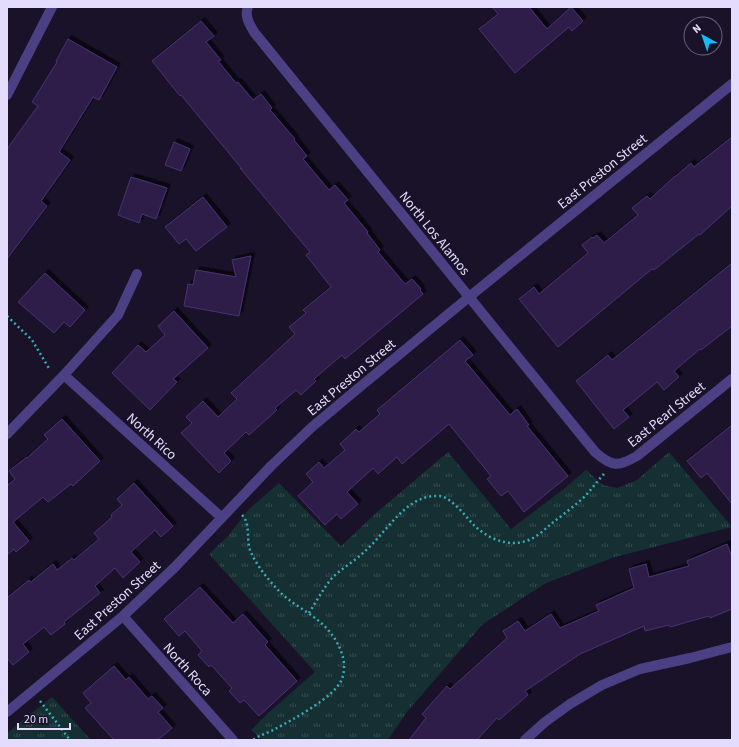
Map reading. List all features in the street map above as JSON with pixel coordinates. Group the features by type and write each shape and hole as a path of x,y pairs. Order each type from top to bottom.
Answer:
{"street":[{"path":"7,95 52,7"},
{"name":"North Los Alamos","path":"247,9 248,22 254,32 595,452 604,460 614,464"},
{"name":"East Preston Street","path":"7,712 123,616 175,567 272,466 312,427 732,84"},
{"path":"7,434 62,377 118,315 136,274"},
{"name":"North Rico","path":"62,377 222,518"},
{"name":"East Pearl Street","path":"614,464 626,463 637,456 732,379"},
{"name":"North Roca","path":"123,616 233,740"},
{"path":"525,740 545,722 602,684 640,669 732,647"}],"path":[{"path":"7,316 32,340 48,368 62,377"},
{"path":"309,613 332,578 365,552 390,524 410,505 420,499 430,496 440,496 449,500 479,530 493,539 515,543 526,541 539,534 583,498 614,464"},
{"path":"233,506 245,518 248,527 247,539 249,548 262,571 287,599 309,613 329,630 337,641 344,660 342,679 333,691 297,718 256,737 253,740"},
{"path":"32,692 70,740"}],"green space":[{"path":"448,452 511,529 586,470 603,485 617,488 637,480 669,452 732,527 615,557 546,583 483,624 406,713 388,740 263,740 251,730 315,672 209,554 228,536 249,509 279,483 341,546 376,513"},
{"path":"52,697 91,740 7,740 7,733"}],"building":[{"path":"492,7 529,7 547,29 571,7 583,21 572,31 569,27 515,73 479,29 498,14"},
{"path":"201,21 214,36 206,42 221,60 218,61 236,83 238,82 253,100 261,94 272,108 270,110 295,139 294,140 307,156 303,159 329,190 335,185 348,200 344,203 368,232 367,233 380,250 378,252 405,284 412,279 421,289 420,290 423,294 345,359 342,355 314,379 316,381 301,395 296,390 275,408 277,410 249,435 246,432 224,453 231,461 219,473 181,433 192,423 186,417 203,401 218,417 237,399 231,393 295,334 289,327 306,313 303,310 331,287 306,255 310,252 152,61"},
{"path":"68,39 117,67 99,100 93,97 59,152 70,160 41,201 47,206 7,259 7,149 38,106 32,102 57,62 56,61"},
{"path":"732,137 732,206 700,235 699,234 654,270 652,269 558,347 519,299 534,287 539,294 588,253 582,245 597,235 604,243 638,215 632,208 647,196 650,199 691,163 694,167"},
{"path":"174,142 190,149 181,171 165,165"},
{"path":"131,177 167,188 156,219 142,214 139,223 118,215"},
{"path":"203,197 227,227 196,251 186,239 179,244 165,227"},
{"path":"251,256 239,316 184,306 188,284 193,285 196,270 236,277 232,260"},
{"path":"732,263 732,326 701,350 700,349 674,371 679,377 664,390 657,382 623,410 629,417 614,429 576,381 608,355 612,360"},
{"path":"45,273 85,310 70,327 64,322 54,333 18,302"},
{"path":"174,311 208,348 173,379 177,382 150,410 112,373 138,345 146,352 165,335 158,326"},
{"path":"460,340 473,355 465,361 510,415 517,409 529,425 527,426 568,476 524,512 508,491 501,496 487,479 491,476 449,424 402,464 397,457 378,474 373,468 347,492 358,504 341,519 337,514 325,525 298,496 313,482 306,474 319,462 324,468 345,450 340,444 356,429 359,432 380,414 377,410"},
{"path":"62,419 100,461 73,486 71,484 48,502 43,497 13,522 29,541 16,552 14,549 7,555 7,486 15,479 9,471 27,458 48,439 44,435"},
{"path":"732,425 732,504 707,473 701,478 687,461"},
{"path":"134,483 173,526 161,537 155,530 131,552 140,562 123,578 115,568 95,586 100,593 64,622 65,624 51,635 44,627 23,644 29,652 13,665 7,658 7,598 29,580 31,582 53,564 57,570 72,558 74,560 99,539 94,533 112,517 111,515 122,505 117,499"},
{"path":"727,544 732,557 732,609 710,618 709,616 670,627 669,625 645,631 644,626 580,654 525,691 528,695 499,720 497,718 477,740 409,740 426,718 422,714 447,686 450,689 507,638 503,631 518,621 525,631 551,614 560,628 599,611 596,605 634,588 629,569 646,564 649,577 689,566 687,561"},
{"path":"200,587 233,623 243,614 268,642 265,645 297,681 259,716 244,700 240,703 229,691 232,688 211,665 209,667 198,655 202,651 185,631 179,636 164,619"},
{"path":"114,666 126,680 129,677 148,699 152,696 163,708 158,712 172,728 158,740 114,740 85,708 91,703 83,693"}]}
